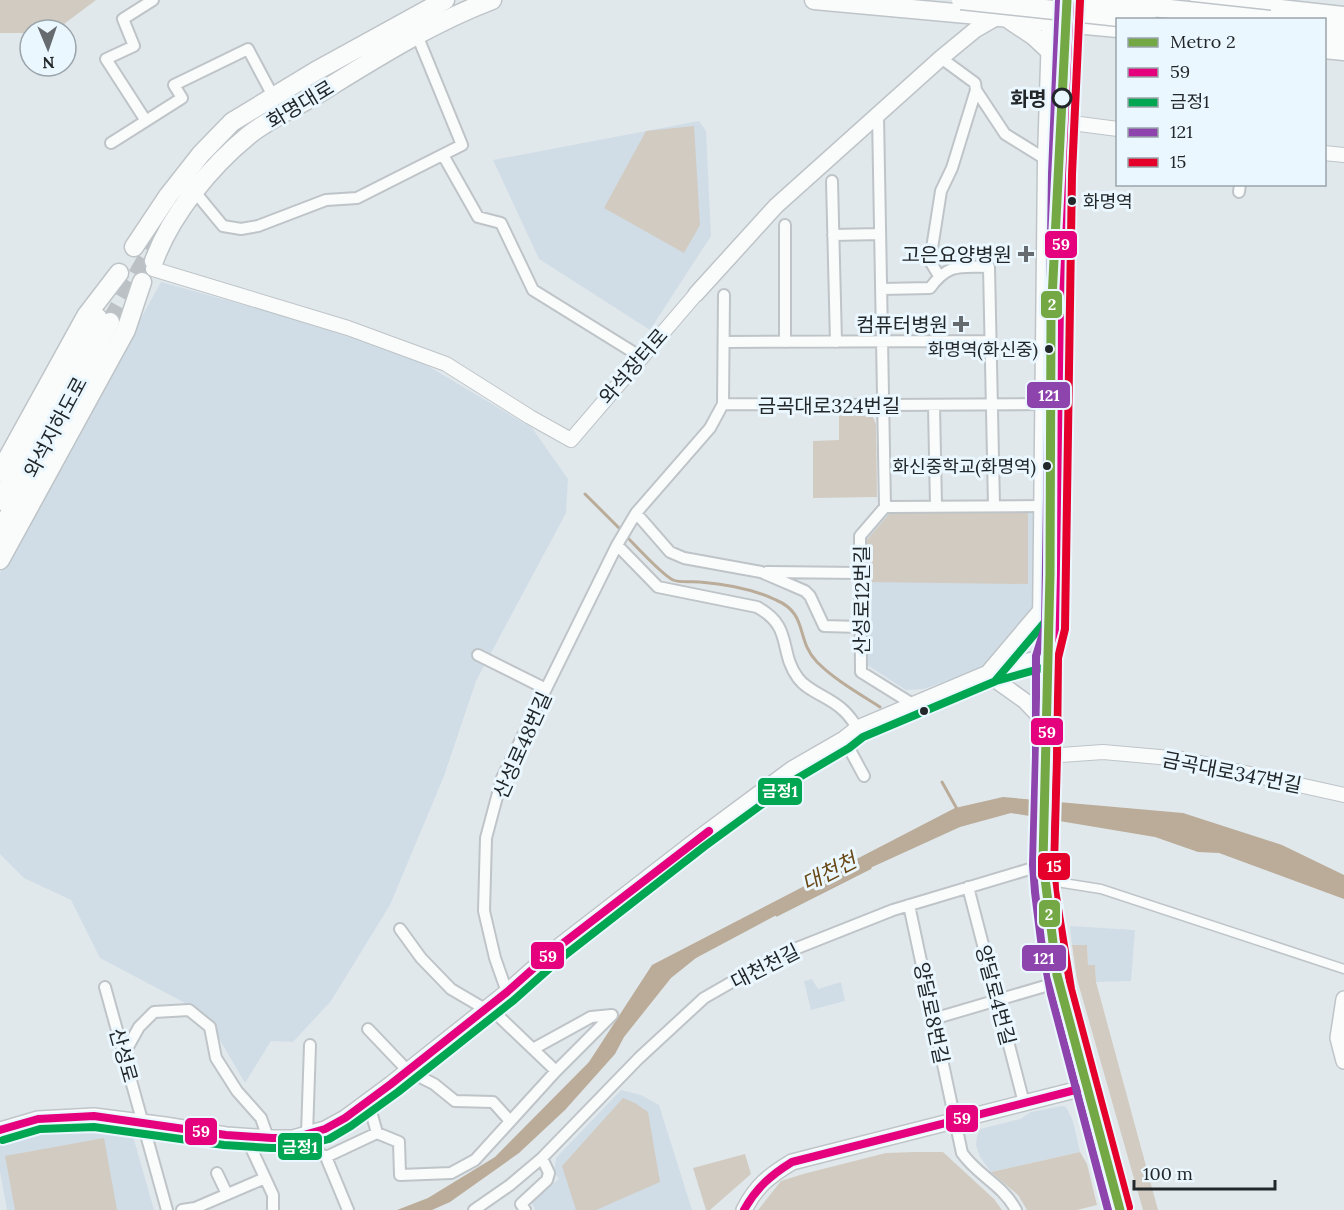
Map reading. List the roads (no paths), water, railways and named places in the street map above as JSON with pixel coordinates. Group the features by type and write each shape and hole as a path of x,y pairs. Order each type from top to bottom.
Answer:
{"main road":[{"name":"화명대로","path":"134,247 168,195 201,154 232,122 273,96 445,0"},
{"name":"화명대로","path":"0,560 126,330 159,246 182,208 219,163 251,134 468,4 492,0"},
{"path":"814,0 1116,28"},
{"path":"961,0 1128,18"},
{"name":"와석장터로","path":"696,294 776,206 941,58 975,30 1037,0"},
{"path":"1047,656 1055,629 1064,122 1060,22 1052,0"},
{"path":"1070,0 1050,51 1042,609 1042,628 1047,656 1047,756 1043,869 1059,982 1119,1210"},
{"path":"1088,0 1344,16"},
{"path":"1199,0 1263,11"},
{"path":"1001,18 1034,36 1050,51"},
{"path":"1326,25 1344,27"},
{"path":"1326,38 1344,40"},
{"path":"1326,49 1344,51"},
{"path":"134,247 142,248 150,253 150,271 133,283 125,280 119,273 117,265 120,256 126,250 134,247"},
{"path":"0,472 86,315 119,273"},
{"name":"와석지하도로","path":"0,501 104,320 0,532"},
{"path":"987,674 1042,609"},
{"path":"0,1130 38,1119 94,1116 246,1137 300,1136 325,1129 345,1118 408,1071 507,992 553,951 792,769 844,739 858,728 987,674 1047,656"},
{"path":"987,674 1025,701 1047,724"},
{"path":"1344,999 1338,1038 1344,1061"},
{"path":"744,1210 758,1186 770,1175 792,1162 1087,1087"}],"street":[{"path":"146,121 106,59 134,46 123,19 153,0"},
{"path":"195,192 223,226 241,229 258,226 326,200 357,198 462,145 417,35"},
{"path":"111,143 182,98 174,85 248,49 273,96"},
{"path":"939,276 930,261 941,191 952,168 976,90 975,83 941,58"},
{"path":"976,90 1005,134 1047,160"},
{"path":"878,115 885,507 1044,506"},
{"path":"1064,122 1116,129"},
{"path":"1326,153 1344,155"},
{"path":"443,155 478,217 501,223 532,290 641,357"},
{"path":"832,181 836,342"},
{"path":"785,225 785,342"},
{"path":"833,235 880,234"},
{"path":"882,288 930,288 939,276 956,267 988,267 994,507"},
{"name":"와석장터로","path":"150,271 348,328 446,364 571,440 696,294"},
{"path":"723,404 724,295"},
{"path":"724,342 991,341"},
{"name":"금곡대로324번길","path":"723,404 1045,404"},
{"name":"산성로48번길","path":"507,992 495,958 484,911 486,838 502,778 617,545 636,513 710,428 723,404"},
{"path":"934,405 936,506"},
{"name":"산성로12번길","path":"885,507 860,536 861,672 914,705"},
{"path":"636,513 670,552 684,558 761,572 860,573"},
{"path":"617,545 658,587 757,607 768,613 782,632 796,676 843,710 858,728"},
{"path":"761,572 805,591 810,596 824,626 860,627"},
{"path":"478,655 546,689"},
{"path":"844,739 864,776"},
{"name":"금곡대로347번길","path":"1047,756 1103,752 1182,759 1344,795"},
{"path":"1043,869 1344,969"},
{"name":"대천천길","path":"474,1210 510,1185 542,1158 639,1058 704,998 777,956 909,905 968,887 1043,869"},
{"name":"양달로4번길","path":"968,887 1024,1103"},
{"name":"양달로8번길","path":"909,905 963,1152 969,1162 1005,1193 1016,1210"},
{"path":"400,929 421,958 451,989 487,1007 556,1071"},
{"path":"933,1019 1059,982"},
{"name":"산성로","path":"105,987 167,1210"},
{"path":"124,1054 139,1026 154,1012 189,1010 210,1027 216,1058 237,1091 261,1118 268,1138"},
{"path":"326,1157 377,1133 399,1142 400,1175 451,1173 475,1160 556,1071 612,1015 591,1017 532,1049"},
{"path":"368,1029 408,1071 434,1084 455,1101 493,1102 510,1121"},
{"path":"310,1045 300,1136 326,1157 348,1210"},
{"path":"368,1101 377,1133"},
{"path":"246,1137 273,1195 273,1210"},
{"path":"510,1185 523,1207 547,1180 549,1173 542,1158"},
{"path":"217,1173 227,1194"},
{"path":"182,1210 195,1208 265,1178"}],"waterway":[{"path":"585,494 622,531"},
{"path":"626,536 673,580 739,588 767,596 786,606 798,620 806,645 817,662 839,680 880,707"},
{"path":"942,782 957,809"},
{"name":"대천천","path":"777,915 870,868"}],"tunnel":[{"path":"285,104 351,64"},
{"path":"110,322 157,240"}],"metro line":[{"name":"2","path":"1067,0 1051,319 1050,574 1043,862 1057,975 1120,1210"}],"place":[{"name":"화명","path":"1062,98"},
{"name":"화명역","path":"1072,201"},
{"name":"고은요양병원","path":"1026,254"},
{"name":"컴퓨터병원","path":"961,324"},
{"name":"화명역(화신중)","path":"1049,349"},
{"name":"화신중학교(화명역)","path":"1047,466"}]}
